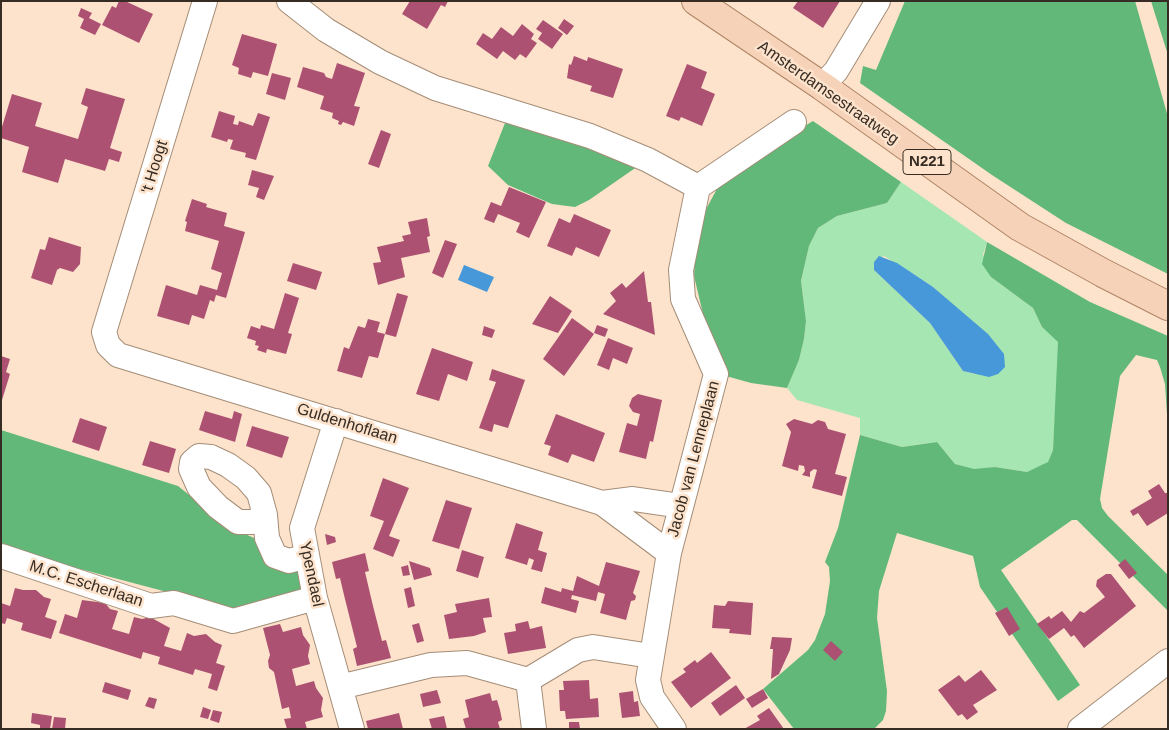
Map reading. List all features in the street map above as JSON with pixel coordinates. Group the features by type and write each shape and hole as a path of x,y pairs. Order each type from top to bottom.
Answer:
{"main road":[{"name":"Amsterdamsestraatweg","path":"696,1 822,86 1020,227 1103,274 1168,306"}],"street":[{"name":"'t Hoogt","path":"104,332 205,1"},
{"path":"289,1 326,30 380,62 435,88 590,136 648,160 698,188 794,122"},
{"path":"822,86 836,71 878,1"},
{"name":"Jacob van Lenneplaan","path":"674,729 652,697 648,680 669,553 716,374 683,299 681,270 698,188"},
{"name":"Guldenhoflaan","path":"104,332 108,345 118,355 602,503 669,553"},
{"name":"Ypendael","path":"336,421 302,528 315,598 352,729"},
{"name":"Guldenhoflaan","path":"602,503 633,499 681,506"},
{"path":"265,515 267,538 275,556 289,561 307,556"},
{"name":"M.C. Escherlaan","path":"1,556 151,606 174,603 233,621 315,598"},
{"path":"340,688 431,665 467,664 528,680 578,650 593,647 651,656"},
{"path":"1080,729 1168,661"},
{"path":"528,680 534,729"}],"green space":[{"path":"905,1 1135,1 1168,117 1168,274 1066,223 992,175 860,83 863,66 876,70"},
{"path":"1151,1 1168,1 1168,55 1155,14"},
{"path":"507,118 641,164 589,200 575,207 552,204 508,185 488,166"},
{"path":"813,121 901,182 887,203 837,216 818,228 809,246 801,281 806,321 804,339 799,360 787,388 751,383 726,376 708,335 694,276 696,239 705,211 718,187 783,139"},
{"path":"901,182 987,242 983,254 991,277 1033,308 1042,327 1059,342 1053,450 1048,462 1040,467 1027,472 995,467 974,470 955,464 937,442 902,447 860,435 860,418 797,400 787,388 799,360 804,339 806,321 801,281 809,246 818,228 837,216 887,203","holes":["884,256 933,287 958,310 975,374 963,371 930,323 874,270 874,262"]},
{"path":"987,242 1090,302 1168,336 1168,430 1165,384 1160,367 1157,360 1136,355 1120,376 1100,499 1102,508 1108,516 1168,575 1168,611 1077,520 1072,520 1001,570 1080,685 1058,701 980,587 973,556 897,533 879,591 877,618 887,691 886,711 883,720 874,729 794,729 763,689 808,650 815,640 825,614 830,581 829,567 825,562 838,528 860,435 902,447 937,442 955,464 974,469 995,467 1027,472 1048,462 1053,450 1058,342 1042,327 1033,308 991,277 982,264"},
{"path":"1,430 178,486 229,527 254,538 265,564 272,568 297,568 303,590 235,610 1,548"}],"water":[{"path":"879,256 897,263 933,287 988,334 1004,354 1005,367 998,374 989,377 963,371 930,323 874,270 874,262"},
{"path":"464,265 494,277 487,292 458,280"}],"building":[{"path":"119,1 125,1 153,14 139,43 102,25 112,6 116,8"},
{"path":"410,1 448,1 445,7 441,5 427,29 402,14"},
{"path":"798,1 840,1 823,28 793,8"},
{"path":"81,8 92,13 89,18 101,24 95,35 80,28 84,19 78,16"},
{"path":"564,19 574,26 567,35 558,28"},
{"path":"543,20 563,34 552,49 538,39 542,33 536,29"},
{"path":"522,24 534,34 531,39 537,43 526,58 520,54 515,60 503,51 497,59 476,44 483,33 492,39 501,27 513,36"},
{"path":"242,34 277,44 268,76 253,72 251,78 238,74 239,68 232,65"},
{"path":"574,56 587,61 588,57 623,69 613,98 590,91 592,86 567,78 569,64 571,65"},
{"path":"337,63 365,73 354,106 360,107 354,126 343,122 341,125 338,124 339,121 332,118 333,113 320,109 324,96 297,87 303,67 324,73 326,77 332,79"},
{"path":"687,64 707,72 701,88 715,94 702,126 681,117 679,121 666,116"},
{"path":"272,73 291,78 285,100 266,94"},
{"path":"86,88 125,99 110,148 122,152 119,162 109,159 105,171 65,159 58,183 22,172 29,147 1,138 1,130 12,94 42,103 35,126 78,139 88,107 81,104"},
{"path":"219,111 235,116 233,124 238,125 239,121 253,126 258,113 270,117 256,160 245,157 246,153 230,149 233,140 228,139 227,142 211,137"},
{"path":"381,130 391,134 379,168 368,164"},
{"path":"252,170 274,176 264,200 256,197 259,188 248,185"},
{"path":"509,187 546,202 529,238 516,232 520,223 498,214 494,223 484,219 491,202 501,206"},
{"path":"192,199 207,204 206,207 227,213 224,226 245,232 226,298 216,295 214,302 210,300 204,319 192,315 189,325 157,316 166,285 197,295 200,285 217,290 222,273 211,269 219,241 185,231 187,222 185,221"},
{"path":"574,214 611,230 599,257 576,247 572,256 547,246 559,218 570,223"},
{"path":"427,218 430,236 427,237 430,252 401,258 405,277 378,285 373,263 381,262 377,247 404,241 402,236 411,234 408,222"},
{"path":"49,237 81,247 80,264 73,272 60,268 57,270 52,285 31,278 40,249 45,250"},
{"path":"445,240 457,244 443,278 432,273"},
{"path":"293,263 322,272 316,290 287,281"},
{"path":"644,271 648,302 651,302 655,335 603,314 616,301 610,293 622,283 626,288"},
{"path":"285,293 299,298 288,333 292,334 286,354 267,349 266,353 257,350 259,346 255,345 256,341 247,338 251,326 260,329 261,325 274,329"},
{"path":"397,293 408,296 396,337 385,334"},
{"path":"550,296 572,311 558,333 532,324"},
{"path":"572,318 594,334 564,376 543,359"},
{"path":"368,319 380,322 377,332 385,334 378,358 369,356 362,378 337,371 344,347 349,349 358,326 365,328"},
{"path":"597,325 608,329 605,337 594,333"},
{"path":"484,326 495,330 492,338 482,335"},
{"path":"608,338 633,348 627,364 613,358 609,370 597,365"},
{"path":"432,348 473,362 467,381 448,374 439,401 416,394"},
{"path":"1,356 10,359 6,372 10,374 2,400"},
{"path":"492,369 525,380 508,428 494,424 492,432 479,428 496,382 489,380"},
{"path":"638,394 662,400 653,442 650,441 646,459 619,452 627,423 637,426 640,414 633,412 629,406 632,398"},
{"path":"205,411 232,419 234,411 242,414 235,442 199,430"},
{"path":"556,414 605,433 594,462 572,454 568,463 548,455 551,446 544,444"},
{"path":"80,418 107,427 99,451 72,442"},
{"path":"794,419 812,424 818,420 825,422 828,429 846,434 835,474 847,477 842,496 812,488 817,470 814,469 810,472 810,477 802,475 805,471 804,466 799,465 798,471 782,466 791,432 786,424"},
{"path":"252,426 289,437 282,458 246,446"},
{"path":"150,441 176,449 169,473 142,465"},
{"path":"383,478 409,488 389,536 400,540 393,557 373,549 384,521 370,516"},
{"path":"1159,484 1165,493 1168,493 1168,513 1147,526 1138,513 1133,516 1130,511 1152,498 1148,491"},
{"path":"446,500 472,508 459,549 432,541"},
{"path":"516,523 543,532 538,550 547,553 542,572 531,569 534,560 529,558 527,565 505,558"},
{"path":"325,534 335,537 336,542 327,545"},
{"path":"462,550 484,557 478,578 456,571"},
{"path":"365,553 369,571 365,572 373,606 382,641 386,640 391,658 357,666 353,649 357,647 340,578 336,579 332,562"},
{"path":"1125,559 1137,573 1129,579 1118,565"},
{"path":"409,561 430,568 432,575 414,580"},
{"path":"606,562 640,571 633,593 636,596 635,600 631,601 626,620 600,613 605,594 598,592 596,601 572,595 571,599 579,601 576,613 541,603 545,587 561,592 562,588 573,591 577,576 599,586"},
{"path":"408,565 410,575 403,576 401,567"},
{"path":"1106,574 1111,574 1136,606 1084,648 1074,635 1071,637 1064,628 1049,639 1037,624 1049,616 1051,619 1062,611 1071,622 1080,611 1084,613 1105,597 1096,586 1097,580"},
{"path":"411,587 415,606 408,608 404,589"},
{"path":"15,588 36,590 44,597 51,599 45,617 57,621 51,639 21,630 23,623 7,618 5,624 1,623 1,603 10,606"},
{"path":"489,598 492,617 483,618 486,632 474,636 449,639 444,615 457,612 455,604"},
{"path":"82,600 105,603 110,609 118,611 112,629 129,634 134,617 142,619 150,617 170,628 164,646 181,651 187,633 194,636 206,634 222,645 216,663 225,666 217,691 208,688 212,674 195,669 193,675 158,664 160,657 143,652 141,659 59,633 65,614 77,618"},
{"path":"728,601 753,603 751,635 729,633 730,629 712,628 714,605 725,606"},
{"path":"1007,607 1020,629 1009,636 995,613"},
{"path":"528,621 530,629 542,626 546,648 508,654 504,633 516,631 515,624"},
{"path":"419,623 424,641 417,643 412,625"},
{"path":"280,624 283,632 301,627 303,635 310,645 308,656 310,664 292,669 296,686 314,681 316,688 323,698 321,710 323,717 305,722 307,729 287,729 284,719 291,718 289,707 282,709 274,672 269,668 268,661 270,655 263,628"},
{"path":"772,637 792,638 790,650 779,674 771,679 773,649 770,649"},
{"path":"831,641 843,652 835,661 823,650"},
{"path":"711,652 731,678 691,708 671,682 686,672 683,669 695,660 697,663"},
{"path":"981,670 997,690 973,705 978,712 967,720 962,714 958,716 938,690 959,675 965,682"},
{"path":"589,680 590,699 598,698 599,717 566,719 565,711 560,711 559,690 564,690 563,681"},
{"path":"105,682 131,690 128,700 102,692"},
{"path":"736,685 745,698 720,716 711,703"},
{"path":"763,689 768,698 752,708 746,699"},
{"path":"437,690 441,703 423,707 420,694"},
{"path":"633,691 634,702 638,701 640,716 622,718 619,693"},
{"path":"490,693 492,701 497,700 500,710 502,720 498,722 500,729 466,729 463,719 469,717 465,700"},
{"path":"149,697 157,699 154,709 145,706"},
{"path":"203,707 211,710 208,719 200,717"},
{"path":"769,708 784,729 744,729 760,720 757,716"},
{"path":"213,710 222,712 219,723 210,720"},
{"path":"32,713 52,716 50,729 40,729 40,725 31,723"},
{"path":"399,713 403,729 368,729 366,721"},
{"path":"444,716 447,729 432,729 429,719"},
{"path":"54,717 66,718 65,729 52,729"},
{"path":"569,722 579,722 580,729 569,729"}]}
